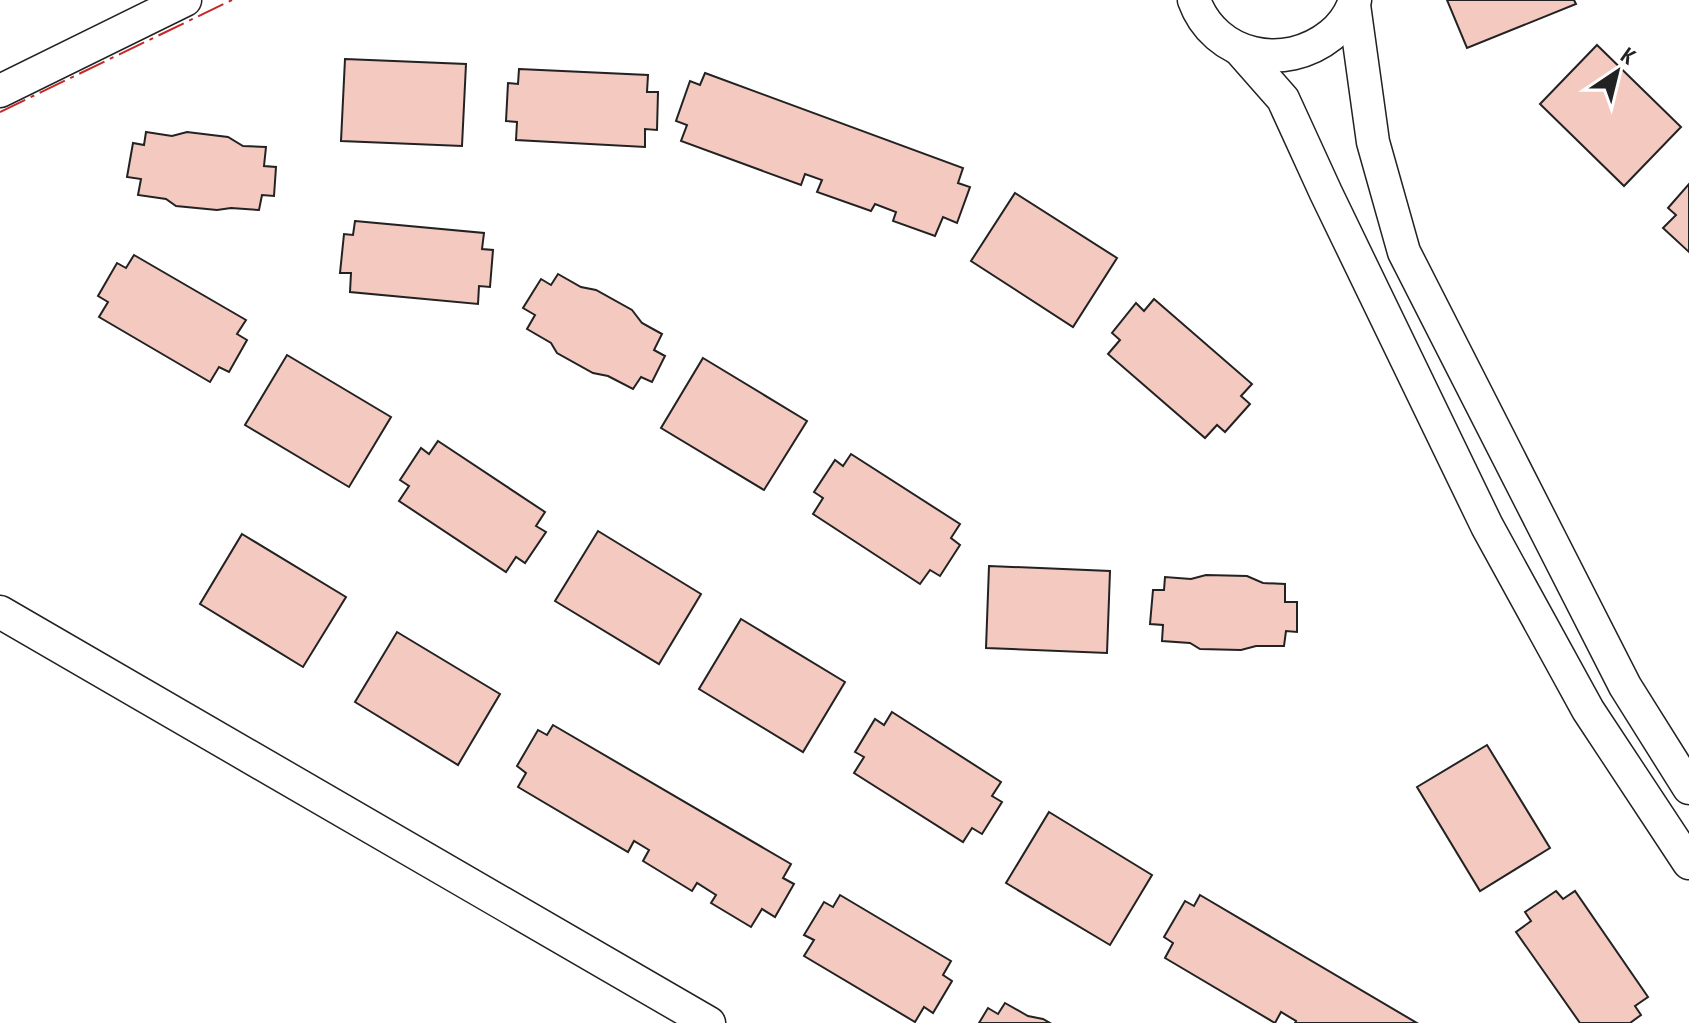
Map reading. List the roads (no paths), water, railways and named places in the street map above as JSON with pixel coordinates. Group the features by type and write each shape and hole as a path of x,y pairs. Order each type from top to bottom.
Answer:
{"street":[{"path":"0,91 185,0"},
{"path":"1194,0 1199,13 1216,34 1239,49 1283,99 1487,526 1588,710 1689,863"},
{"path":"1239,49 1265,56 1292,55 1318,45 1339,28 1355,2"},
{"path":"1355,2 1373,142 1404,252 1625,686 1689,788"},
{"path":"0,612 709,1023"}]}
